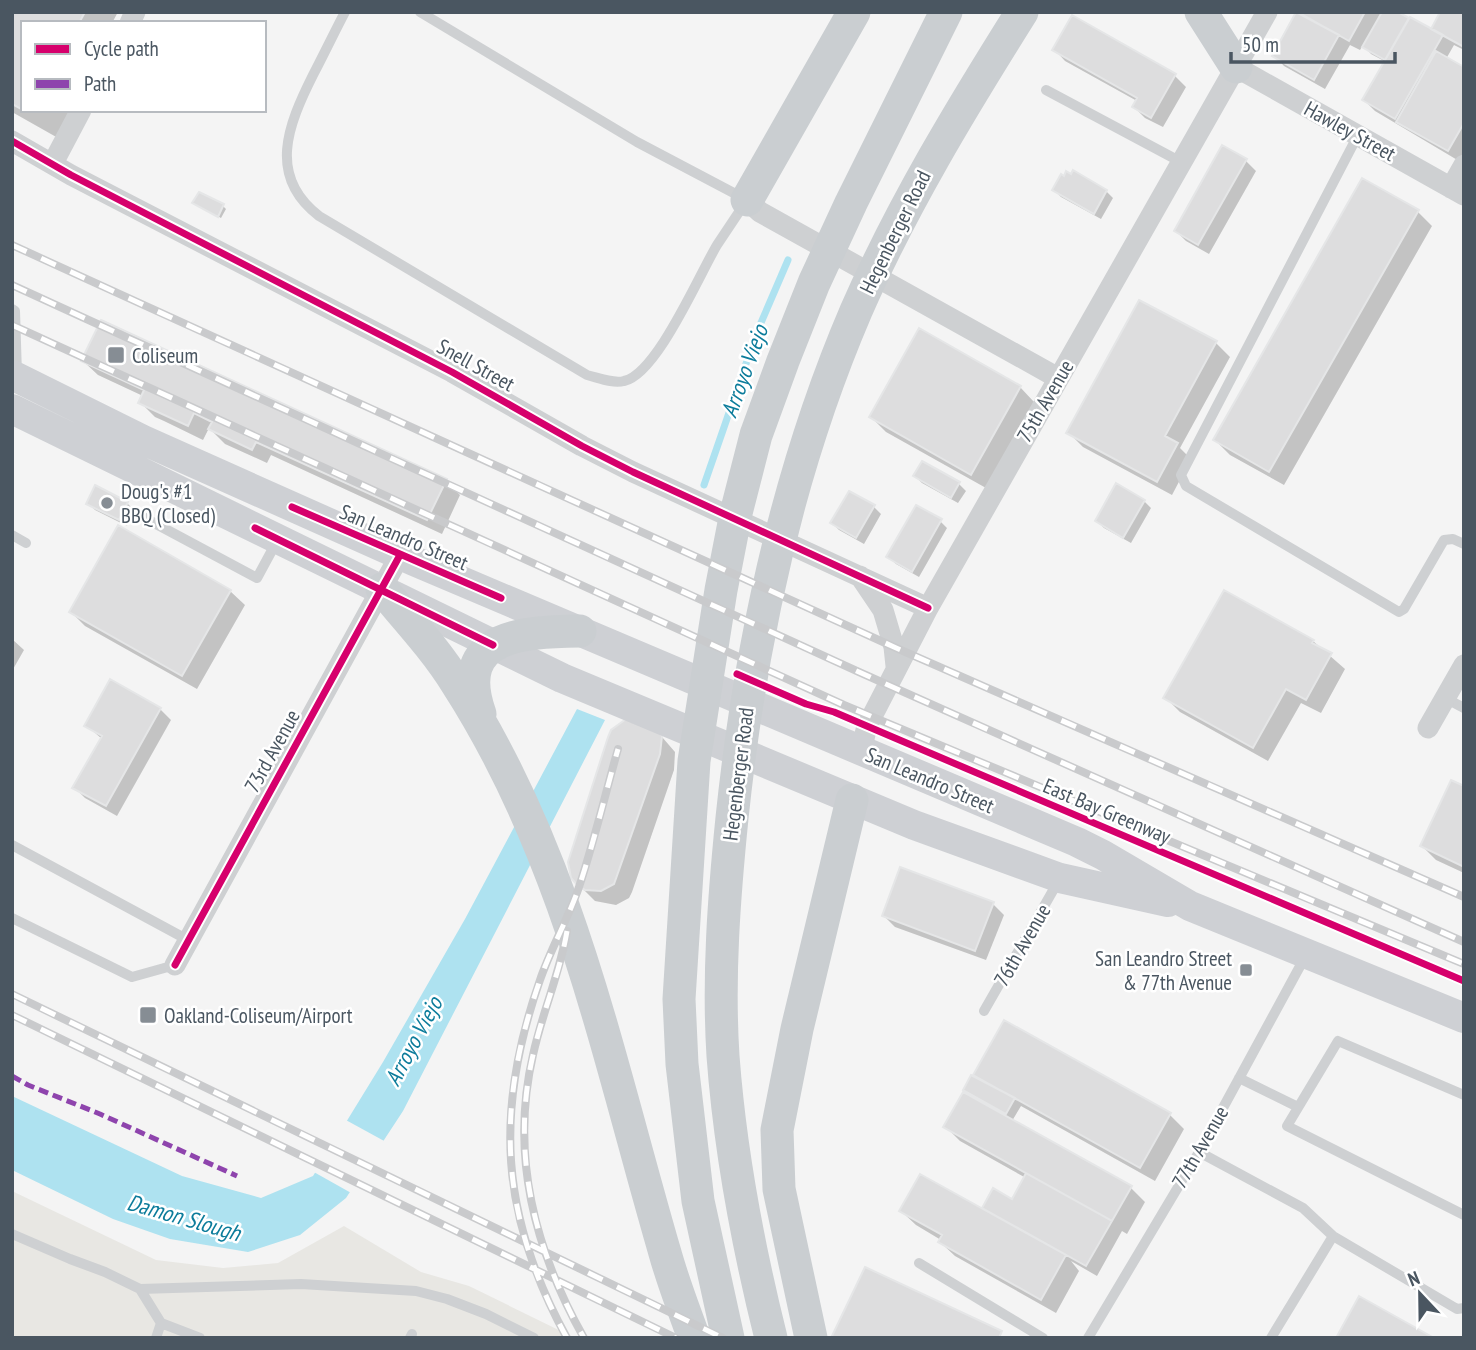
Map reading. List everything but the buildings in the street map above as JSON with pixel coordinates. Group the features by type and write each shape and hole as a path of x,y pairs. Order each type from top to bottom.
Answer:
{"main road":[{"path":"747,200 854,12"},
{"name":"Hegenberger Road","path":"728,1338 698,1201 682,1064 679,999 694,761 721,590 736,513 756,435 809,296 851,203 946,12"},
{"name":"Hegenberger Road","path":"771,1338 738,1170 723,1056 723,942 729,843 751,676 767,594 803,455 828,380 895,228 931,159 1022,12"},
{"path":"1202,12 1236,67"},
{"name":"San Leandro Street","path":"14,377 143,440 400,555 1077,842 1190,906 1464,1018"},
{"name":"San Leandro Street","path":"12,409 493,645 852,800 1060,878 1190,906"},
{"path":"382,589 446,667 488,736 520,799 577,941 665,1256 694,1338"},
{"path":"488,736 478,708 474,679 477,664 493,645 505,638 544,632 580,631"},
{"name":"75th Avenue","path":"852,800 861,751"},
{"path":"809,1329 779,1189 777,1130 797,1029 852,800"}],"street":[{"name":"75th Avenue","path":"861,751 867,726 896,666 1267,12"},
{"name":"Hawley Street","path":"1236,67 1457,191"},
{"path":"53,163 81,112"},
{"name":"Snell Street","path":"12,141 453,372 616,463 928,608"},
{"path":"1457,191 1464,164"},
{"path":"747,200 760,212 1058,378"},
{"name":"73rd Avenue","path":"175,965 400,555"},
{"path":"860,576 883,610 894,648 896,666"},
{"path":"1428,728 1455,703 1464,665"}],"lane":[{"path":"345,12 291,124 287,163 292,185 303,204 587,375 625,381 641,373 656,355 717,245 747,200 637,142 420,12"},
{"path":"1046,90 1181,162"},
{"path":"1358,135 1181,475 1186,486 1399,612 1404,609 1444,540 1454,539 1464,544"},
{"path":"12,309 15,311 14,377"},
{"path":"143,517 257,578 278,539"},
{"path":"12,535 26,543"},
{"path":"12,845 188,940"},
{"name":"76th Avenue","path":"984,1012 1060,878"},
{"path":"12,918 132,977 175,965"},
{"name":"77th Avenue","path":"1088,1338 1199,1152 1307,954"},
{"path":"1464,1095 1338,1041 1287,1126 1464,1215"},
{"path":"1239,1079 1298,1107"},
{"path":"1199,1152 1303,1208 1334,1236 1457,1309 1464,1308"},
{"path":"12,1234 140,1289 302,1284 416,1291 486,1314 534,1338"},
{"path":"1271,1338 1334,1236"},
{"path":"919,1263 1043,1338"},
{"path":"140,1289 161,1322 200,1338"},
{"path":"156,1338 161,1322"}],"shaded area":[{"path":"12,1191 156,1260 223,1268 278,1263 344,1226 421,1272 469,1286 575,1338 12,1338"}],"water":[{"name":"Damon Slough","path":"577,709 605,720 403,1111 346,1198 300,1235 248,1252 170,1239 113,1219 12,1170 12,1096 182,1176 261,1198 313,1176 383,1062 465,919"}],"pier":[{"path":"344,1119 386,1142 353,1194 312,1171"}],"waterway":[{"name":"Arroyo Viejo","path":"704,485 757,332 788,260"}],"railway":[{"path":"12,245 894,647 1464,897"},
{"path":"12,285 859,672 1464,942"},
{"path":"12,325 844,705 1464,964"},
{"path":"567,1338 528,1249 517,1206 511,1162 511,1119 515,1074 525,1028 544,968 579,887 618,749"},
{"path":"567,931 533,1055 524,1129 526,1165 540,1236 552,1271 584,1338"},
{"path":"12,994 723,1338"},
{"path":"12,1015 676,1338"}],"marked path":[{"path":"12,1076 237,1176"}],"cycle path":[{"path":"12,141 71,175 452,372 582,446 928,608"},
{"path":"292,507 501,598"},
{"path":"255,528 493,645"},
{"path":"175,965 400,555"},
{"name":"East Bay Greenway","path":"737,674 806,704 834,712 1464,981"}],"place":[{"name":"Coliseum","path":"116,355"},
{"name":"Doug's #1 BBQ (Closed)","path":"107,503"},
{"name":"San Leandro Street & 77th Avenue","path":"1246,970"},
{"name":"Oakland-Coliseum/Airport","path":"148,1015"}]}
